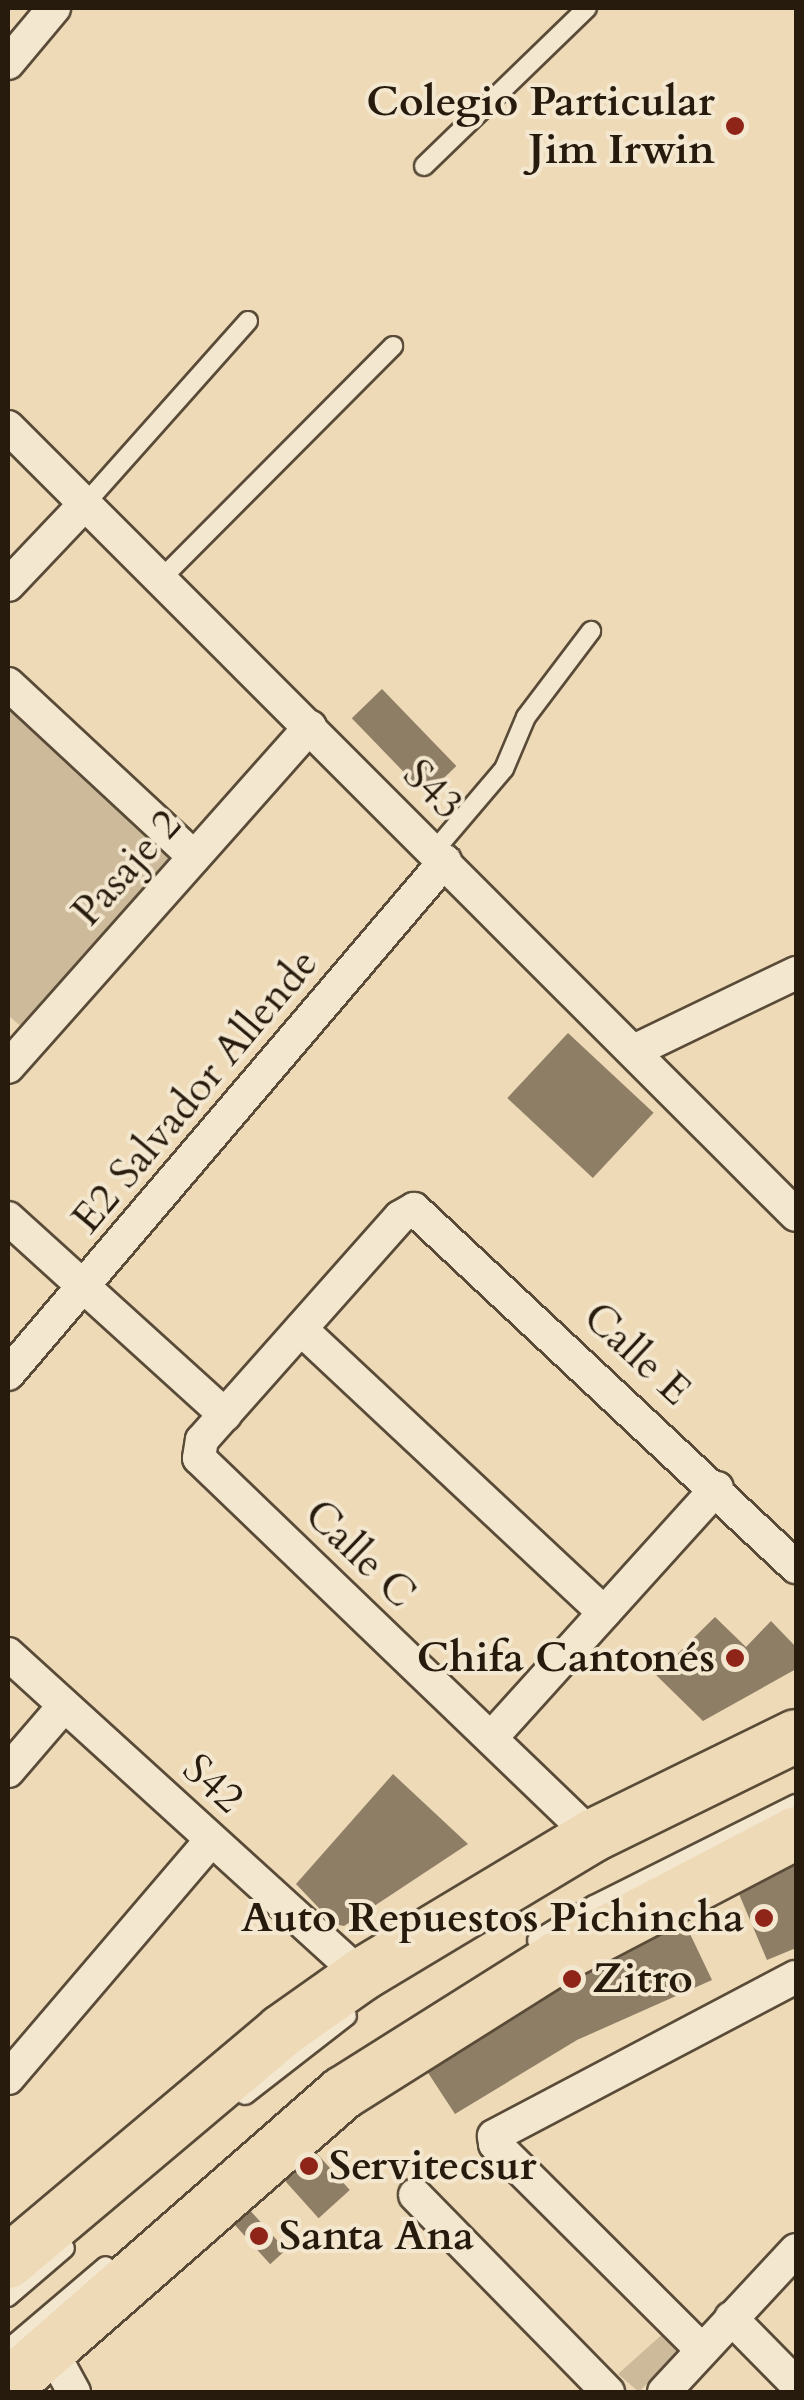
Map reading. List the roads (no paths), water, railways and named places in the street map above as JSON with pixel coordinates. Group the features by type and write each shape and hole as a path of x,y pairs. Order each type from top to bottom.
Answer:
{"main road":[{"path":"8,2262 282,2031 364,1987 592,1836 796,1736"},
{"path":"8,2386 44,2364 344,2092 556,1958 796,1832"}],"street":[{"path":"8,63 54,8"},
{"name":"S43","path":"8,427 636,1050 796,1215"},
{"path":"8,585 84,504"},
{"path":"8,684 194,857"},
{"name":"Pasaje 2","path":"13,1048 194,857 310,727"},
{"name":"E2 Salvador Allende","path":"8,1374 84,1288 440,856"},
{"path":"636,1050 796,973"},
{"name":"Calle E","path":"301,1328 400,1217 414,1209 718,1488 796,1567"},
{"path":"8,1218 225,1415 301,1328 604,1614"},
{"name":"Calle C","path":"225,1415 202,1440 199,1458 592,1836"},
{"path":"491,1738 718,1488"},
{"name":"S42","path":"8,1654 364,1987"},
{"path":"8,1771 64,1706"},
{"path":"8,2078 211,1840"},
{"path":"702,2350 495,2144 494,2136 796,1977"},
{"path":"415,2195 608,2392"},
{"path":"664,2392 796,2250"},
{"path":"731,2318 796,2384"}],"lane":[{"path":"424,166 587,8"},
{"path":"84,504 248,321"},
{"path":"161,579 393,346"},
{"path":"440,856 504,769 526,717 592,631"},
{"path":"479,1929 574,1869 796,1756"},
{"path":"512,1956 594,1905 796,1804"},
{"path":"224,2113 364,1987"},
{"path":"280,2120 351,2062"},
{"path":"8,2297 80,2236"},
{"path":"44,2364 123,2252"}],"place":[{"name":"Colegio Particular Jim Irwin","path":"735,126"},
{"name":"Chifa Cantonés","path":"735,1658"},
{"name":"Auto Repuestos Pichincha","path":"764,1918"},
{"name":"Zitro","path":"572,1979"},
{"name":"Servitecsur","path":"309,2166"},
{"name":"Santa Ana","path":"259,2236"}]}
